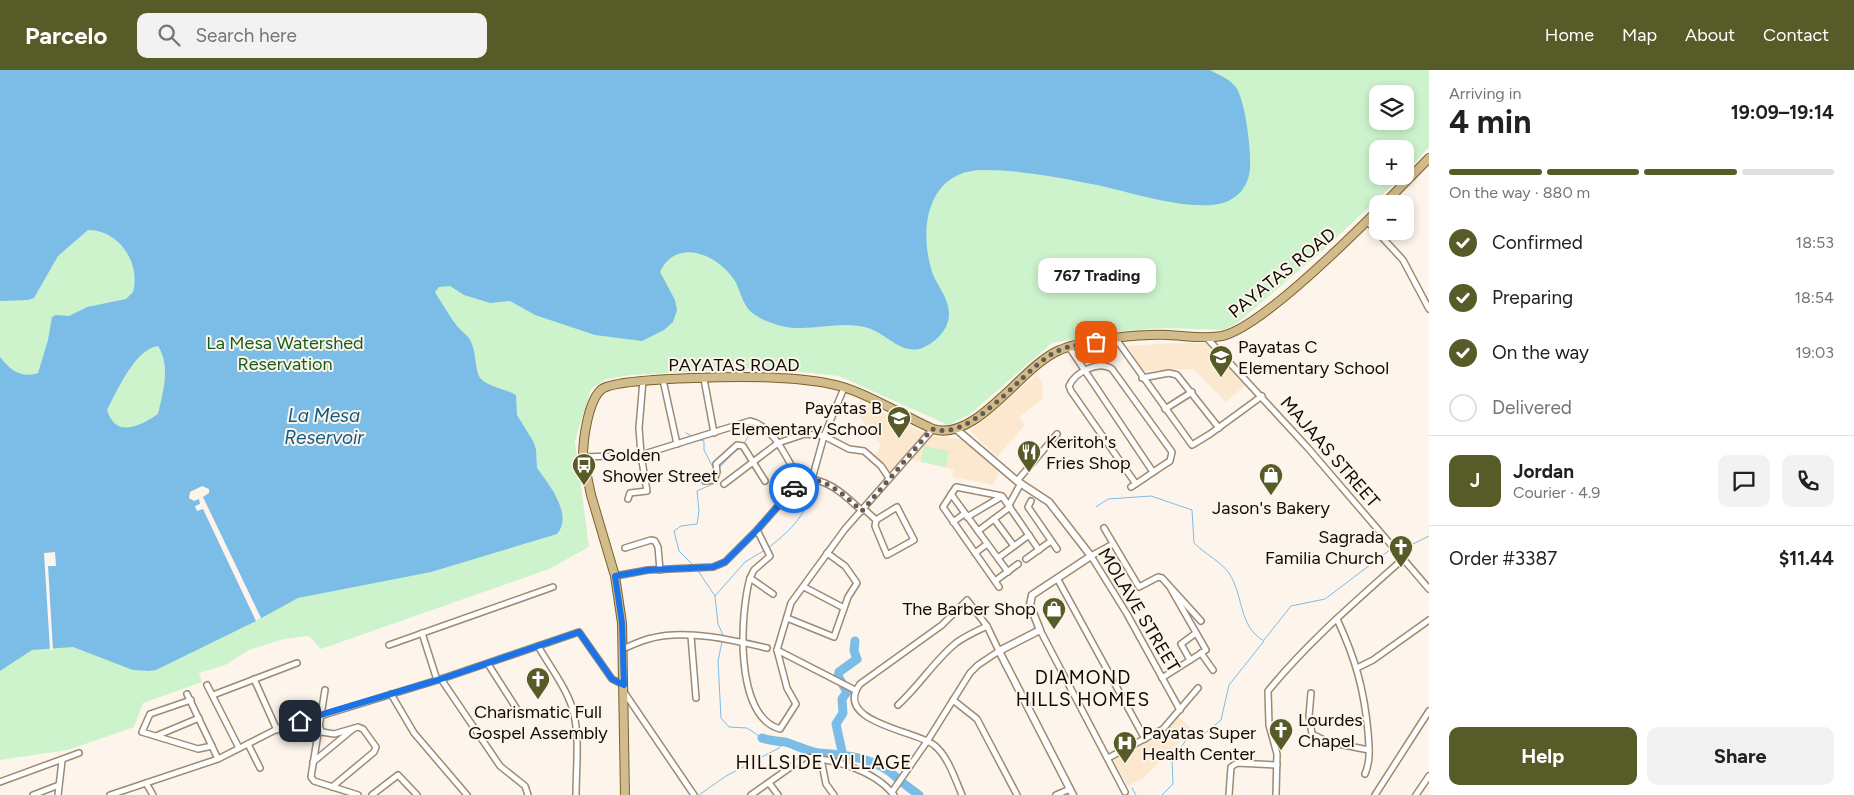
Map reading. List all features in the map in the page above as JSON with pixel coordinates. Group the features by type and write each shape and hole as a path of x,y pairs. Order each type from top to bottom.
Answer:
{"main road":[{"path":"1393,195 1429,158"},
{"name":"PAYATAS ROAD","path":"625,795 622,623 615,576 582,457 582,443 589,415 599,392 611,385 643,380 779,378 844,388 932,429 938,431 956,429 981,414 1045,358 1069,347 1116,339 1167,335 1221,336 1245,327 1367,221"}],"street":[{"path":"1367,221 1403,260 1429,309"},
{"name":"MAJAAS STREET","path":"1206,337 1262,396 1429,589"},
{"path":"1116,339 1142,378 1192,445 1219,428 1262,396"},
{"path":"1069,347 1153,472"},
{"path":"1131,487 1136,484 1153,472 1170,461 1172,452 1112,369 1101,366 1085,371 1071,381 1069,386 1071,391 1136,484"},
{"path":"1142,378 1173,373 1180,377 1219,428"},
{"path":"704,379 714,433"},
{"path":"628,499 630,493 647,491 639,428 643,380"},
{"path":"663,380 678,444"},
{"path":"812,479 824,436 844,388"},
{"path":"1165,410 1192,392"},
{"path":"582,457 641,455 750,421 766,427 778,443 800,481"},
{"path":"757,530 770,552 770,556 754,570 746,593 745,672 754,706 762,719 781,729 796,704 787,688 777,650 792,603 827,553 932,429"},
{"name":"MOLAVE STREET","path":"956,429 1019,482 1050,502 1091,556 1127,614 1180,710"},
{"path":"724,484 778,443 805,434 824,436 849,449 864,451 881,466 889,478"},
{"path":"978,532 1009,506 1019,482 1057,434"},
{"path":"705,481 712,480 717,473 716,464 737,445 743,446 765,481"},
{"path":"615,576 660,570 713,567 725,562 757,530 800,481 812,479 840,491 876,520"},
{"path":"999,587 943,506 958,487 1002,496 1039,550"},
{"path":"951,494 1008,572"},
{"path":"953,522 1002,496"},
{"path":"1031,501 1028,507 1056,549"},
{"path":"897,507 914,540 887,555 875,526 876,520 897,507"},
{"path":"994,519 1014,546"},
{"path":"1104,528 1139,587 1158,577 1162,578 1171,589 1206,650 1162,678"},
{"path":"998,558 1029,535"},
{"path":"625,548 651,540 655,541 658,547 660,570"},
{"path":"1026,559 1051,541"},
{"path":"975,553 987,544"},
{"path":"1113,544 1091,556 1030,598 1032,613 1040,630 1125,792"},
{"path":"787,618 834,637 856,581 846,566 827,553"},
{"path":"1276,795 1277,754 1269,725 1268,691 1290,664 1403,559"},
{"path":"995,581 1018,564"},
{"path":"750,578 774,594"},
{"path":"1058,578 1145,739"},
{"path":"388,645 553,587"},
{"path":"804,587 844,608"},
{"path":"1171,589 1178,594 1201,621"},
{"path":"962,795 942,752 928,740 897,731 862,714 854,700 855,690 866,679 942,626 967,600 987,626 1071,792 1056,795"},
{"path":"1337,619 1357,668 1365,701 1369,750 1365,774"},
{"path":"1357,668 1373,660 1429,620"},
{"path":"898,705 958,641 987,626"},
{"path":"751,795 805,757 821,758 842,764 870,776 893,794 953,700 978,665 999,651 1040,630"},
{"path":"110,795 218,759 292,722 321,716 439,680 580,632 612,679 624,688 694,795"},
{"path":"422,633 439,680 500,766 525,786 528,795"},
{"path":"1190,660 1181,644 1196,633"},
{"path":"623,649 652,638 691,636 744,642 767,648"},
{"path":"691,636 696,698"},
{"path":"538,646 563,687 573,711 577,754 576,795"},
{"path":"777,650 855,690"},
{"path":"1201,653 1213,670"},
{"path":"213,695 297,663"},
{"path":"488,664 520,714"},
{"path":"254,679 277,730"},
{"path":"208,685 239,748"},
{"path":"1108,758 1163,729 1198,688"},
{"path":"325,690 313,762 312,780 358,795"},
{"path":"188,694 218,759"},
{"path":"391,694 414,732 467,795"},
{"path":"1311,694 1309,716 1312,734 1328,742 1369,750"},
{"path":"190,700 150,714 142,732 198,749 212,746"},
{"path":"953,700 977,719 1017,795"},
{"path":"1375,795 1429,711"},
{"path":"155,736 199,718"},
{"path":"319,725 322,732 328,734 355,728 363,729 376,746 375,750 332,787"},
{"path":"313,762 355,728"},
{"path":"248,744 260,768"},
{"path":"0,782 62,761 79,753"},
{"path":"821,758 826,784 834,795"},
{"path":"58,795 62,761"},
{"path":"1229,795 1231,767 1237,763 1277,765"},
{"path":"372,795 398,775 402,777 417,795"},
{"path":"1416,795 1429,776"},
{"path":"770,782 778,795"},
{"path":"146,783 153,795"},
{"path":"33,795 59,785"}],"shaded area":[{"name":"Payatas C Elementary School","path":"1205,343 1246,384 1226,402 1194,369 1143,371 1127,346"},
{"path":"1036,375 1043,383 1042,400 1019,417 1025,425 997,457 970,431"},
{"name":"Payatas B Elementary School","path":"860,401 925,433 890,475 874,457 881,445 853,408"},
{"path":"930,436 961,439 1001,468 993,485 952,477 954,470 910,459"},
{"path":"1177,715 1192,730 1143,778 1128,786 1113,760 1170,726"}],"green space":[{"name":"La Mesa Reservoir","path":"0,70 1429,70 1429,147 1414,163 1414,140 1369,140 1369,185 1392,185 1382,195 1369,195 1369,207 1321,252 1237,323 1224,330 1163,328 1114,332 1052,343 969,415 948,425 839,376 760,368 631,375 606,379 591,389 575,441 589,547 549,569 321,649 309,636 284,639 249,650 225,665 199,673 202,682 143,703 134,727 68,750 0,760"},
{"path":"924,446 949,451 946,467 921,462"}],"water":[{"name":"La Mesa Reservoir","path":"0,70 1210,70 1229,80 1237,89 1243,106 1249,139 1250,168 1248,180 1242,190 1229,201 1209,205 1177,203 1083,182 1013,171 985,170 966,172 951,179 939,190 932,204 926,237 932,272 949,310 948,322 939,337 919,349 905,348 868,328 859,326 841,325 791,328 765,321 749,310 728,271 708,257 697,253 686,252 676,255 667,261 660,272 675,300 677,310 673,322 664,330 642,341 595,335 535,315 510,301 490,303 464,295 450,286 439,287 435,292 436,294 456,324 472,343 477,370 481,379 488,384 516,395 517,415 533,441 536,449 537,468 553,490 561,509 563,518 557,534 431,572 298,598 256,621 156,670 133,670 73,647 32,650 0,671 0,357 16,372 26,375 38,373 48,340 52,317 56,315 69,316 87,307 126,299 133,292 134,270 125,250 118,242 99,231 88,230 58,256 34,298 0,301","holes":["158,346 162,354 165,379 158,414 136,426 122,427 116,425 107,410 121,382 134,363 150,349"]}],"pier":[{"path":"202,486 209,489 209,493 203,497 261,618 256,621 203,509 197,511 195,506 200,504 199,499 194,501 189,498 190,492"},
{"path":"55,552 56,566 48,566 53,650 50,650 44,553"}],"waterway":[{"path":"744,444 754,426"},
{"path":"686,433 692,436"},
{"path":"698,439 704,441 704,450 715,471"},
{"path":"718,469 740,448"},
{"path":"694,566 679,551 674,531 681,526 697,524 699,511 697,491 715,483 718,476"},
{"path":"768,548 792,527 804,511 808,502 811,482"},
{"path":"1096,507 1108,499 1151,496 1192,510 1194,543 1222,565 1229,573 1234,582 1245,619 1256,635 1264,641 1229,685 1221,720 1199,738 1187,739 1172,759 1173,784 1162,795"},
{"path":"1401,550 1429,536"},
{"path":"1264,640 1291,606 1325,599 1391,549"},
{"path":"715,596 745,562 765,550"},
{"path":"697,569 715,596 718,624 723,635"},
{"path":"843,756 836,724 843,713 842,699 847,692 838,676 839,672 857,659 854,651 855,641"},
{"path":"722,642 718,661 721,718 729,727 747,728 762,738"},
{"path":"762,738 785,742 818,753 859,758 879,765 896,777"},
{"path":"699,795 726,776 779,748 784,742"},
{"path":"903,783 919,795"},
{"path":"1132,788 1136,795"}],"way so far":[{"path":"794,488 800,481 806,479 827,484 840,491 862,511 932,429 945,431 961,427 981,414 1045,358 1069,347 1096,342"}],"place":[{"name":"767 Trading","path":"1096,342"},
{"name":"Payatas C Elementary School","path":"1221,378"},
{"name":"Payatas B Elementary School","path":"899,439"},
{"name":"Keritoh's Fries Shop","path":"1029,473"},
{"name":"Golden Shower Street","path":"584,486"},
{"name":"Jason's Bakery","path":"1271,496"},
{"name":"Sagrada Familia Church","path":"1401,568"},
{"name":"The Barber Shop","path":"1054,630"},
{"name":"Charismatic Full Gospel Assembly","path":"538,700"},
{"name":"Lourdes Chapel","path":"1281,751"},
{"name":"Payatas Super Health Center","path":"1125,764"}],"district":[{"name":"DIAMOND HILLS HOMES","path":"1083,688"},
{"name":"HILLSIDE VILLAGE","path":"824,762"}],"route":[{"path":"300,721 441,679 579,632 612,679 624,685 622,623 615,576 636,571 713,567 725,562 734,555 794,488"}],"park label":[{"name":"La Mesa Watershed Reservation","path":"285,353"}]}
